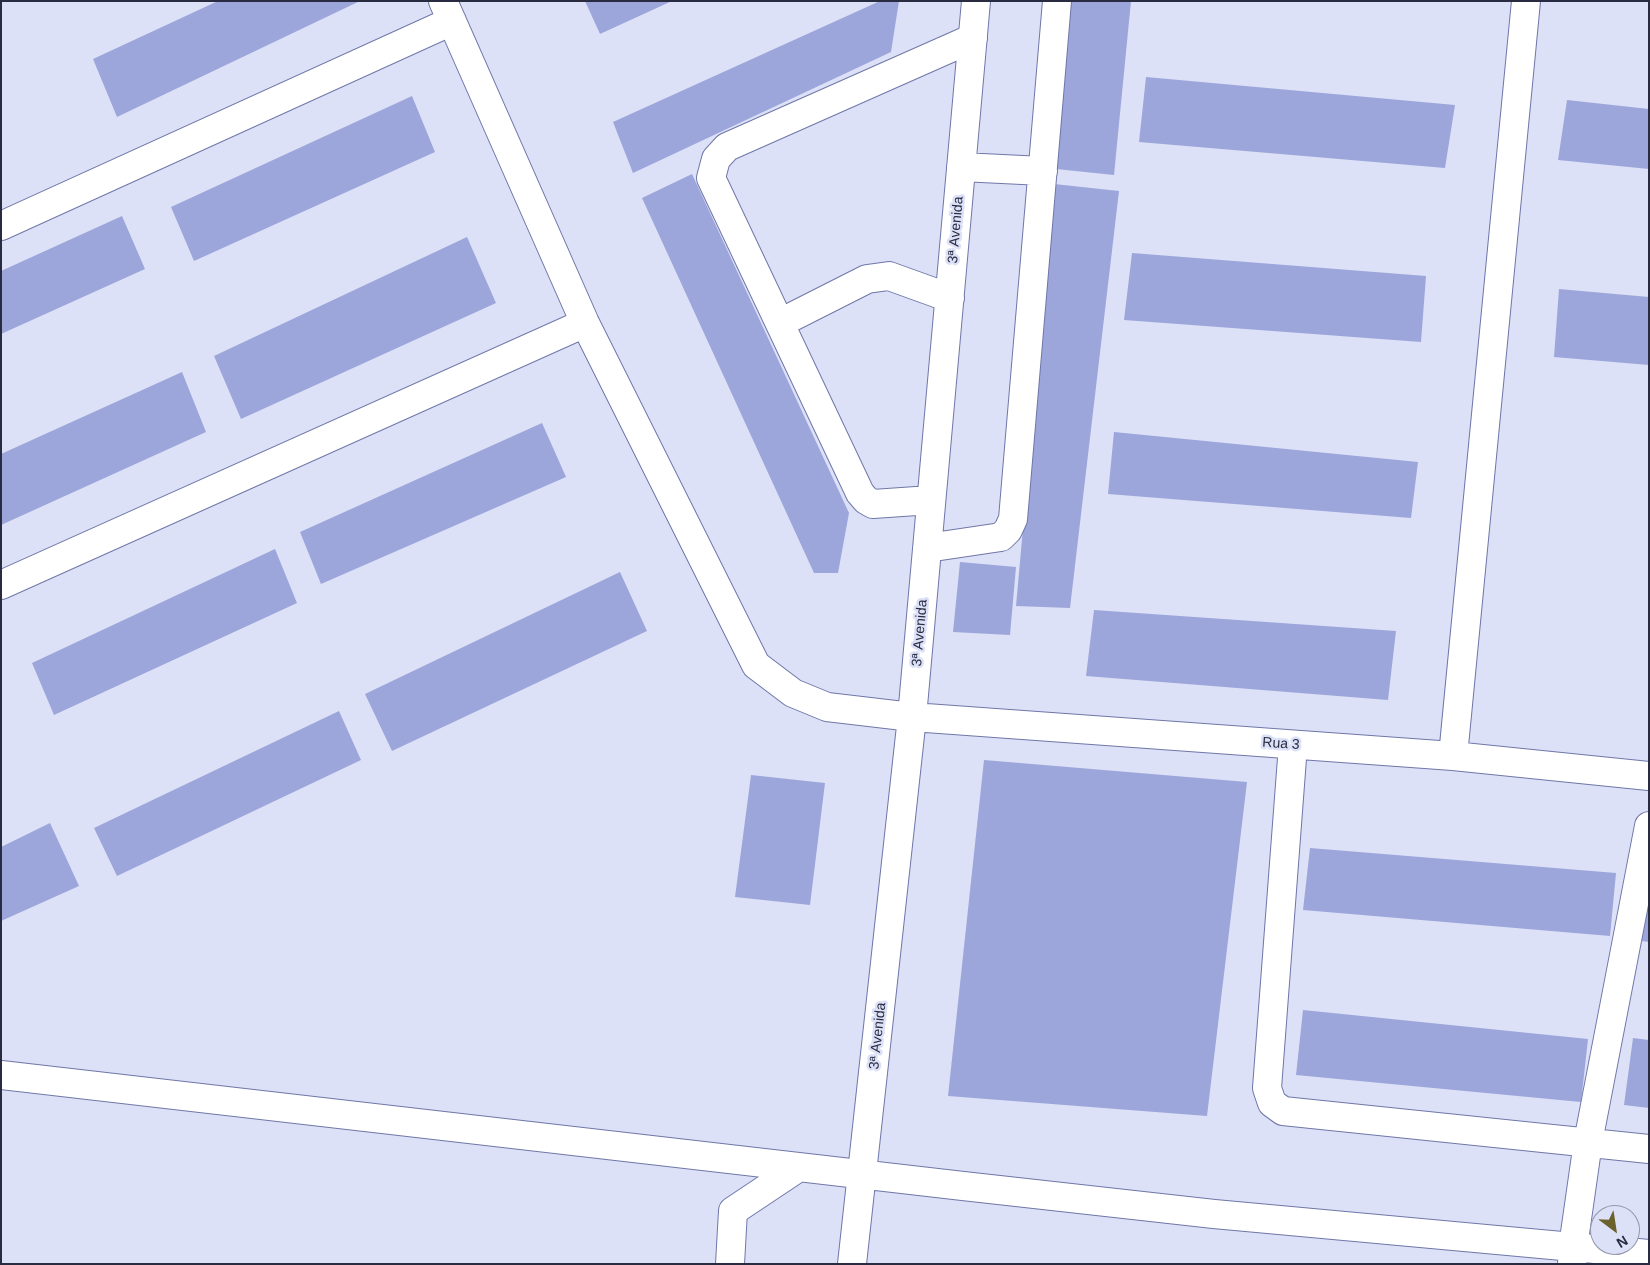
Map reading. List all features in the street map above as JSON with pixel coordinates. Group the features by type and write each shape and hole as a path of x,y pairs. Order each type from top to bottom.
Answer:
{"street":[{"name":"3ª Avenida","path":"852,1264 912,717 976,1"},
{"path":"928,548 1001,537 1008,530 1013,519 1058,1"},
{"path":"1453,756 1526,1"},
{"path":"1,226 447,11"},
{"name":"Rua 3","path":"447,11 585,323 756,665 793,693 827,707 912,717 1453,756 1649,776"},
{"path":"931,500 872,504 860,493 711,178 716,159 727,147 973,38"},
{"path":"961,167 1043,171"},
{"path":"780,323 867,279 889,276 950,298"},
{"path":"1,585 585,323"},
{"path":"1293,745 1267,1088 1272,1103 1283,1111 1649,1149"},
{"path":"1572,1255 1588,1142 1649,826"},
{"path":"1,1075 1572,1255 1649,1254"},
{"path":"730,1264 733,1211 799,1167"}],"building":[{"path":"218,1 360,1 117,117 93,59"},
{"path":"585,1 672,1 600,34"},
{"path":"880,1 899,1 891,52 633,173 613,122"},
{"path":"1071,1 1131,1 1114,175 1056,169"},
{"path":"1146,77 1455,105 1445,168 1139,142"},
{"path":"412,96 435,152 194,261 171,207"},
{"path":"1567,100 1649,109 1649,169 1558,160"},
{"path":"692,174 849,513 838,573 814,573 642,198"},
{"path":"1054,184 1119,191 1070,608 1016,606"},
{"path":"122,216 145,269 1,334 1,271"},
{"path":"467,237 496,303 241,419 214,356"},
{"path":"1132,253 1426,276 1421,342 1124,320"},
{"path":"1559,289 1649,297 1649,365 1554,357"},
{"path":"182,372 206,432 1,525 1,454"},
{"path":"542,423 566,477 321,584 300,532"},
{"path":"1114,432 1418,462 1411,518 1108,494"},
{"path":"275,549 297,603 54,715 32,663"},
{"path":"960,562 1016,567 1010,635 953,632"},
{"path":"620,572 647,631 392,751 365,694"},
{"path":"1094,610 1396,631 1388,700 1086,676"},
{"path":"339,711 361,760 117,876 94,828"},
{"path":"984,760 1247,782 1207,1116 948,1096"},
{"path":"751,775 825,783 810,905 735,897"},
{"path":"50,823 79,886 1,921 1,847"},
{"path":"1310,848 1616,873 1610,936 1303,910"},
{"path":"1649,877 1649,942 1635,940"},
{"path":"1303,1010 1588,1039 1581,1102 1296,1075"},
{"path":"1633,1038 1649,1040 1649,1108 1624,1105"}]}
